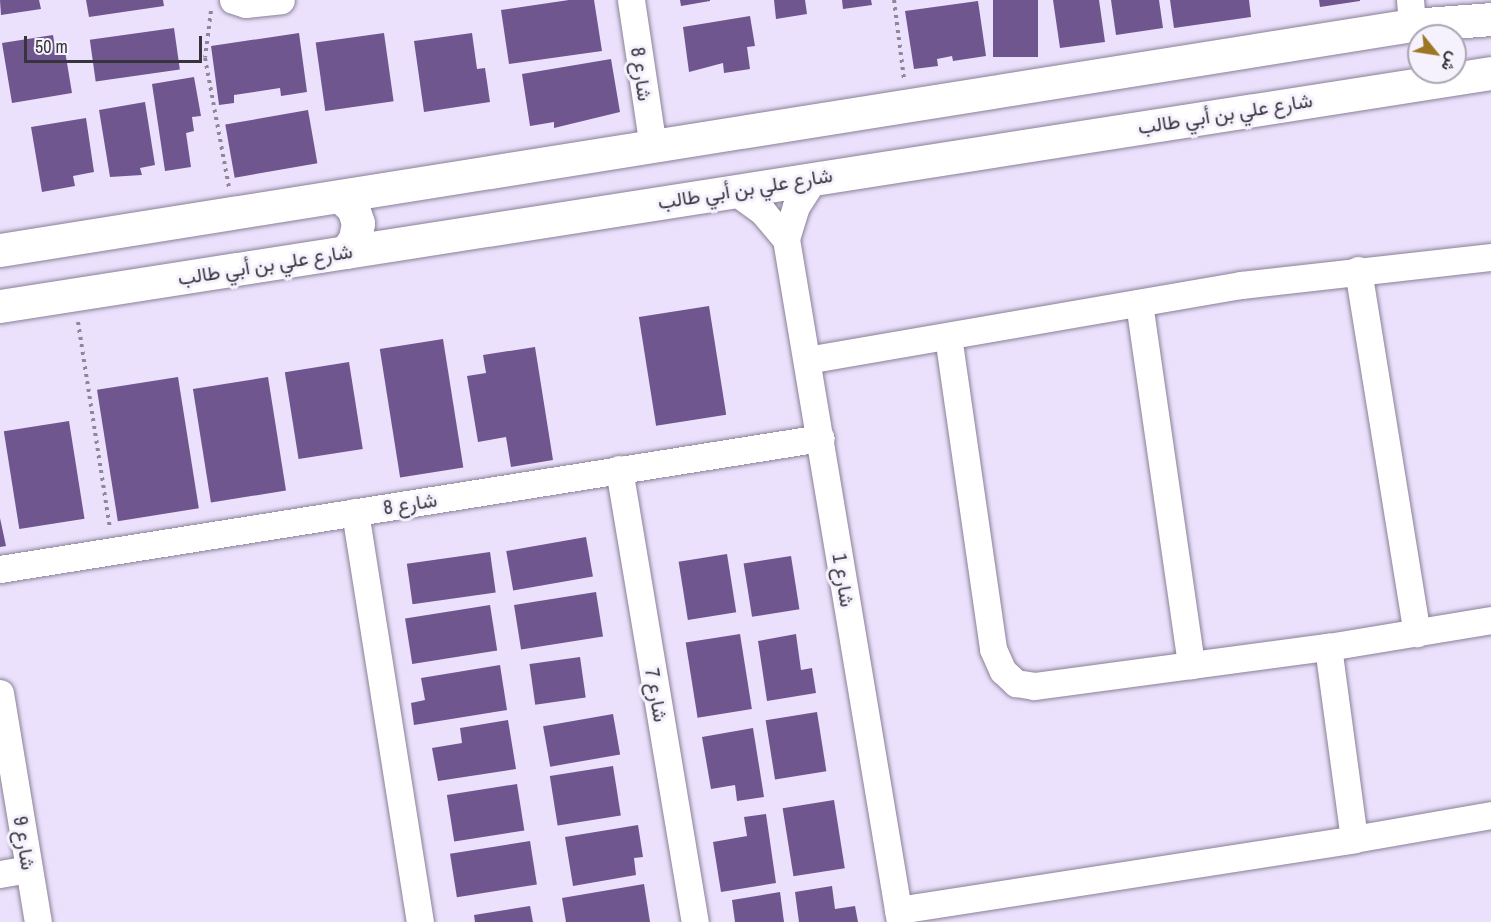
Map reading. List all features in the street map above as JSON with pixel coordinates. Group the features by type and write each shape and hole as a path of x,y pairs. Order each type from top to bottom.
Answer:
{"street":[{"path":"223,3 245,4 281,0"},
{"name":"شارع 8","path":"631,0 652,148"},
{"path":"0,250 908,106 1411,12 1491,19"},
{"name":"شارع علي بن أبي طالب","path":"0,306 1491,73"},
{"name":"شارع 1","path":"815,177 796,206 786,239 899,916"},
{"path":"418,185 404,194 398,219 414,238 431,238"},
{"path":"734,190 763,212 786,239"},
{"path":"341,197 353,208 358,223 355,239 346,252"},
{"path":"807,360 1139,303 1358,270 1491,257"},
{"path":"1358,270 1417,633"},
{"path":"1139,303 1191,665"},
{"path":"948,336 993,650 1004,671 1022,686 1328,647 1491,620"},
{"name":"شارع 8","path":"0,569 821,438"},
{"name":"شارع 7","path":"619,469 695,922"},
{"path":"355,512 420,922"},
{"path":"1328,647 1354,839"},
{"name":"شارع 9","path":"0,693 38,922"},
{"path":"899,916 1491,815"},
{"path":"0,874 29,869"}],"path":[{"path":"894,0 908,106"},
{"path":"223,3 205,58 235,214"},
{"path":"74,294 114,551"}],"building":[{"path":"0,0 39,0 41,9 1,15"},
{"path":"86,0 163,0 164,6 89,17"},
{"path":"569,0 594,0 602,51 509,64 501,10"},
{"path":"680,0 710,0 710,1 681,6"},
{"path":"774,0 805,0 807,14 776,19"},
{"path":"842,0 871,0 872,5 843,9"},
{"path":"993,0 1038,0 1038,57 993,57"},
{"path":"1053,0 1099,0 1105,42 1060,48"},
{"path":"1111,0 1159,0 1163,28 1116,35"},
{"path":"1170,0 1249,0 1251,17 1174,28"},
{"path":"1319,0 1360,0 1360,1 1320,7"},
{"path":"978,1 986,56 953,61 952,56 937,59 938,66 914,69 905,11"},
{"path":"750,16 755,46 747,47 750,69 724,73 723,63 689,72 683,27"},
{"path":"174,28 180,70 96,81 90,40"},
{"path":"299,33 307,92 281,96 280,88 234,95 234,103 219,105 211,46"},
{"path":"384,33 394,101 325,111 316,43"},
{"path":"472,33 477,69 485,68 490,102 424,112 414,41"},
{"path":"53,35 56,53 65,51 72,93 12,103 2,43"},
{"path":"611,59 620,112 554,128 554,122 530,126 522,74"},
{"path":"194,77 201,116 192,117 194,131 186,133 191,167 165,171 152,84"},
{"path":"145,102 155,165 140,168 142,175 110,177 99,110"},
{"path":"308,110 317,163 235,178 225,125"},
{"path":"86,118 94,172 73,176 75,186 42,192 31,127"},
{"path":"709,306 726,415 656,426 639,317"},
{"path":"443,339 463,467 400,477 380,349"},
{"path":"535,347 553,460 511,467 506,437 478,442 467,376 486,373 483,355"},
{"path":"349,362 363,449 299,459 285,372"},
{"path":"178,377 199,508 118,521 97,390"},
{"path":"268,377 286,491 211,502 193,389"},
{"path":"69,421 84,519 19,529 4,431"},
{"path":"0,518 6,546 0,547"},
{"path":"586,537 593,576 513,590 506,551"},
{"path":"490,552 496,593 413,604 407,564"},
{"path":"727,554 736,612 688,620 679,562"},
{"path":"791,556 799,609 752,617 744,564"},
{"path":"596,592 603,636 521,649 514,605"},
{"path":"490,605 497,650 412,664 405,618"},
{"path":"740,634 752,709 698,718 686,643"},
{"path":"796,634 801,670 812,668 816,693 767,701 758,641"},
{"path":"580,657 586,698 535,705 529,664"},
{"path":"500,665 507,710 414,725 411,703 425,700 421,678"},
{"path":"817,712 826,771 775,779 766,720"},
{"path":"613,714 620,754 550,767 543,726"},
{"path":"508,720 516,769 438,781 432,748 462,743 460,728"},
{"path":"753,728 764,797 737,801 735,785 711,789 702,737"},
{"path":"613,766 621,815 558,825 550,776"},
{"path":"517,784 524,830 454,842 447,795"},
{"path":"834,800 845,868 793,876 783,808"},
{"path":"766,814 776,883 721,892 713,842 747,836 744,817"},
{"path":"638,825 643,857 634,858 636,875 573,886 565,837"},
{"path":"530,841 537,884 457,897 450,854"},
{"path":"644,884 650,922 566,922 562,898"},
{"path":"832,886 835,909 855,906 858,922 799,922 795,892"},
{"path":"780,892 784,922 735,922 732,900"},
{"path":"530,906 533,922 475,922 474,915"}]}
